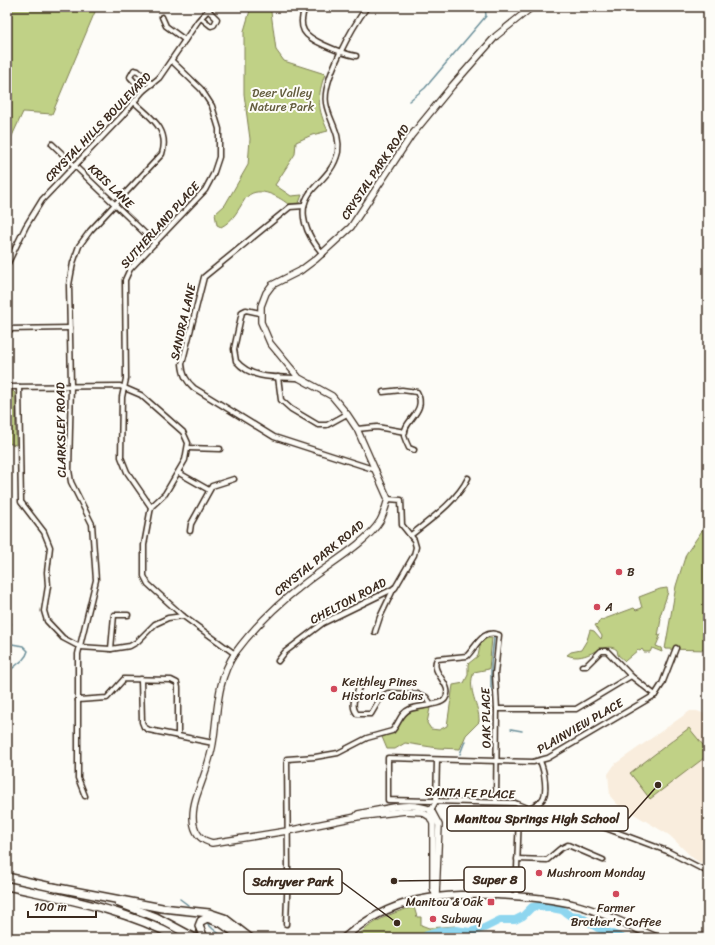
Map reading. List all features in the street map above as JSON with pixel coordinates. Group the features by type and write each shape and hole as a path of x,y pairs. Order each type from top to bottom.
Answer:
{"highway":[{"path":"7,878 162,908 208,913 224,918 250,938"},
{"path":"7,886 84,903 120,913 142,920 178,938"},
{"path":"53,887 134,908 168,923 195,938"},
{"path":"204,938 200,933 199,926 201,921 207,918 221,923 242,938"}],"main road":[{"path":"344,938 368,919 383,911 414,900 436,896 466,894 550,899 577,905 658,938"}],"street":[{"path":"305,7 302,22 304,32 312,40 341,53 356,56"},
{"path":"323,254 306,231 303,216 304,206 312,190 332,168 337,156 337,132 327,109 325,92 329,77 354,26 367,7"},
{"name":"CRYSTAL PARK ROAD","path":"260,313 263,299 272,286 300,271 323,254 351,227 411,136 452,86 496,36 532,7"},
{"path":"201,18 210,26 214,25 217,19 210,9"},
{"name":"CRYSTAL HILLS BOULEVARD","path":"7,265 37,207 143,91 152,84 172,61 201,18 210,9"},
{"path":"162,17 166,26 185,40"},
{"name":"SUTHERLAND PLACE","path":"151,507 127,472 122,461 122,398 125,388 125,280 130,269 205,190 216,166 220,148 217,119 209,101 201,90 172,61"},
{"path":"143,91 130,77 132,71 138,71 152,84"},
{"name":"CLARKSLEY ROAD","path":"85,796 78,778 80,646 96,580 92,524 76,493 69,470 71,385 69,285 76,252 90,231 160,159 164,150 164,141 161,128 134,102"},
{"name":"KRIS LANE","path":"52,144 155,243"},
{"name":"SANDRA LANE","path":"304,206 290,207 204,277 182,364 184,377 194,388 274,437 376,470"},
{"path":"299,378 257,375 238,365 234,358 234,349 242,312 246,310 260,313 262,327 270,342 299,378 332,396 347,414 358,429 388,499"},
{"path":"7,329 70,328"},
{"path":"278,377 281,400 291,409 318,425 327,425 347,414"},
{"path":"7,387 114,385 141,395 183,432 187,439 188,448 179,473 165,494 151,507 144,545 144,576 148,584 183,616 235,654"},
{"path":"19,387 21,502 44,532 50,547 47,572 48,586 44,615 47,621 63,638 80,646 111,649 130,646 138,642 155,624 168,618 183,616"},
{"path":"383,392 402,390 417,392 420,402 418,410 405,432 404,437 409,448 414,450"},
{"path":"358,429 377,427 405,432"},
{"path":"188,448 220,449"},
{"path":"179,473 209,490"},
{"path":"411,535 431,519 461,490 468,478"},
{"path":"190,531 191,524 209,490 214,484 229,482 234,479"},
{"name":"CHELTON ROAD","path":"278,661 285,652 323,623 395,588 416,550 416,544 411,535 402,525 401,500 397,498 388,499"},
{"name":"CRYSTAL PARK ROAD","path":"388,499 380,521 374,529 349,551 280,603 235,654 220,686 213,743 193,809 193,823 196,834 207,842 217,843 356,817 405,811 429,812"},
{"path":"375,632 380,618 395,588"},
{"path":"111,649 114,615 128,615"},
{"name":"OAK PLACE","path":"431,704 441,703 447,695 445,685 436,670 435,666 437,659 467,656 480,639 489,634 499,635 495,674 497,709 496,802"},
{"path":"582,666 586,666 601,651 607,651 630,676 655,695 662,684 676,648"},
{"path":"497,709 576,709 630,676"},
{"path":"141,679 142,722 144,727 149,730 213,743"},
{"path":"78,700 104,699 124,680 171,680 177,683 178,688 178,736"},
{"path":"286,924 288,869 287,759 315,757 338,753 367,738 392,731 403,714 408,710 431,704 426,697 418,694 388,693 381,697 371,714 357,714 353,709 353,704 361,683"},
{"name":"PLAINVIEW PLACE","path":"388,800 388,758 540,761 551,757 655,695"},
{"path":"436,896 433,888 433,828 429,812 436,801 437,760"},
{"path":"516,896 519,814 527,808 540,802 544,795 544,770 540,761"},
{"name":"SANTA FE PLACE","path":"388,800 515,803 537,812 592,823 668,851 708,872"},
{"path":"517,859 547,860 560,849 568,845 603,860"}],"shaded area":[{"path":"690,711 697,711 708,715 708,867 694,859 669,835 617,804 610,796 608,774 615,764"}],"green space":[{"path":"7,7 97,7 52,114 23,112 7,147"},
{"name":"Deer Valley Nature Park","path":"251,7 272,7 271,12 276,50 284,61 325,74 319,102 324,123 328,131 312,135 296,142 295,154 275,185 291,196 302,195 299,203 288,204 273,195 255,192 245,199 232,218 221,227 217,225 215,214 225,205 248,165 250,139 244,94 244,31"},
{"path":"7,391 13,391 15,393 16,445 7,443"},
{"path":"708,522 708,650 665,649 676,586 686,554"},
{"path":"667,588 668,592 660,616 661,619 658,636 661,634 656,646 661,648 662,652 652,648 650,652 644,652 642,649 640,651 638,650 625,661 618,655 617,650 612,647 607,647 581,656 574,657 567,655 571,652 581,650 587,640 590,630 594,631 601,639 602,636 595,625 598,624 599,621 634,608 636,610 642,608 639,597"},
{"path":"487,638 492,638 489,669 474,672 472,679 472,691 478,710 479,722 466,735 460,749 438,748 405,743 395,749 387,749 382,737 391,733 405,715 411,712 430,708 427,723 431,729 439,730 447,726 453,685 464,683 468,675 468,664 478,656 481,641"},
{"path":"689,728 708,751 708,755 650,799 630,773"},
{"path":"414,907 417,917 421,917 421,925 429,928 455,926 455,938 355,938 361,932 382,918"}],"waterway":[{"path":"409,101 425,88 486,16 485,7"},
{"path":"7,613 11,624 7,633"},
{"path":"7,634 12,644 23,646 28,651 22,661 7,673"},
{"path":"491,697 491,664 494,638"},
{"path":"511,729 522,731"},
{"path":"460,754 465,741"},
{"path":"180,899 188,905"},
{"path":"423,938 427,935 441,931 456,930 470,932 484,928 500,920 515,920 523,916 532,907 541,906 562,910 569,915 579,916 598,928 622,938"},
{"path":"207,923 225,938"}],"place":[{"name":"B","path":"619,572"},
{"name":"A","path":"597,607"},
{"name":"Keithley Pines Historic Cabins","path":"334,689"},
{"name":"Manitou Springs High School","path":"658,785"},
{"name":"Mushroom Monday","path":"539,873"},
{"name":"Super 8","path":"394,881"},
{"name":"Farmer Brother's Coffee","path":"616,894"},
{"name":"Manitou & Oak","path":"491,902"},
{"name":"Subway","path":"433,919"},
{"name":"Schryver Park","path":"397,923"}]}
